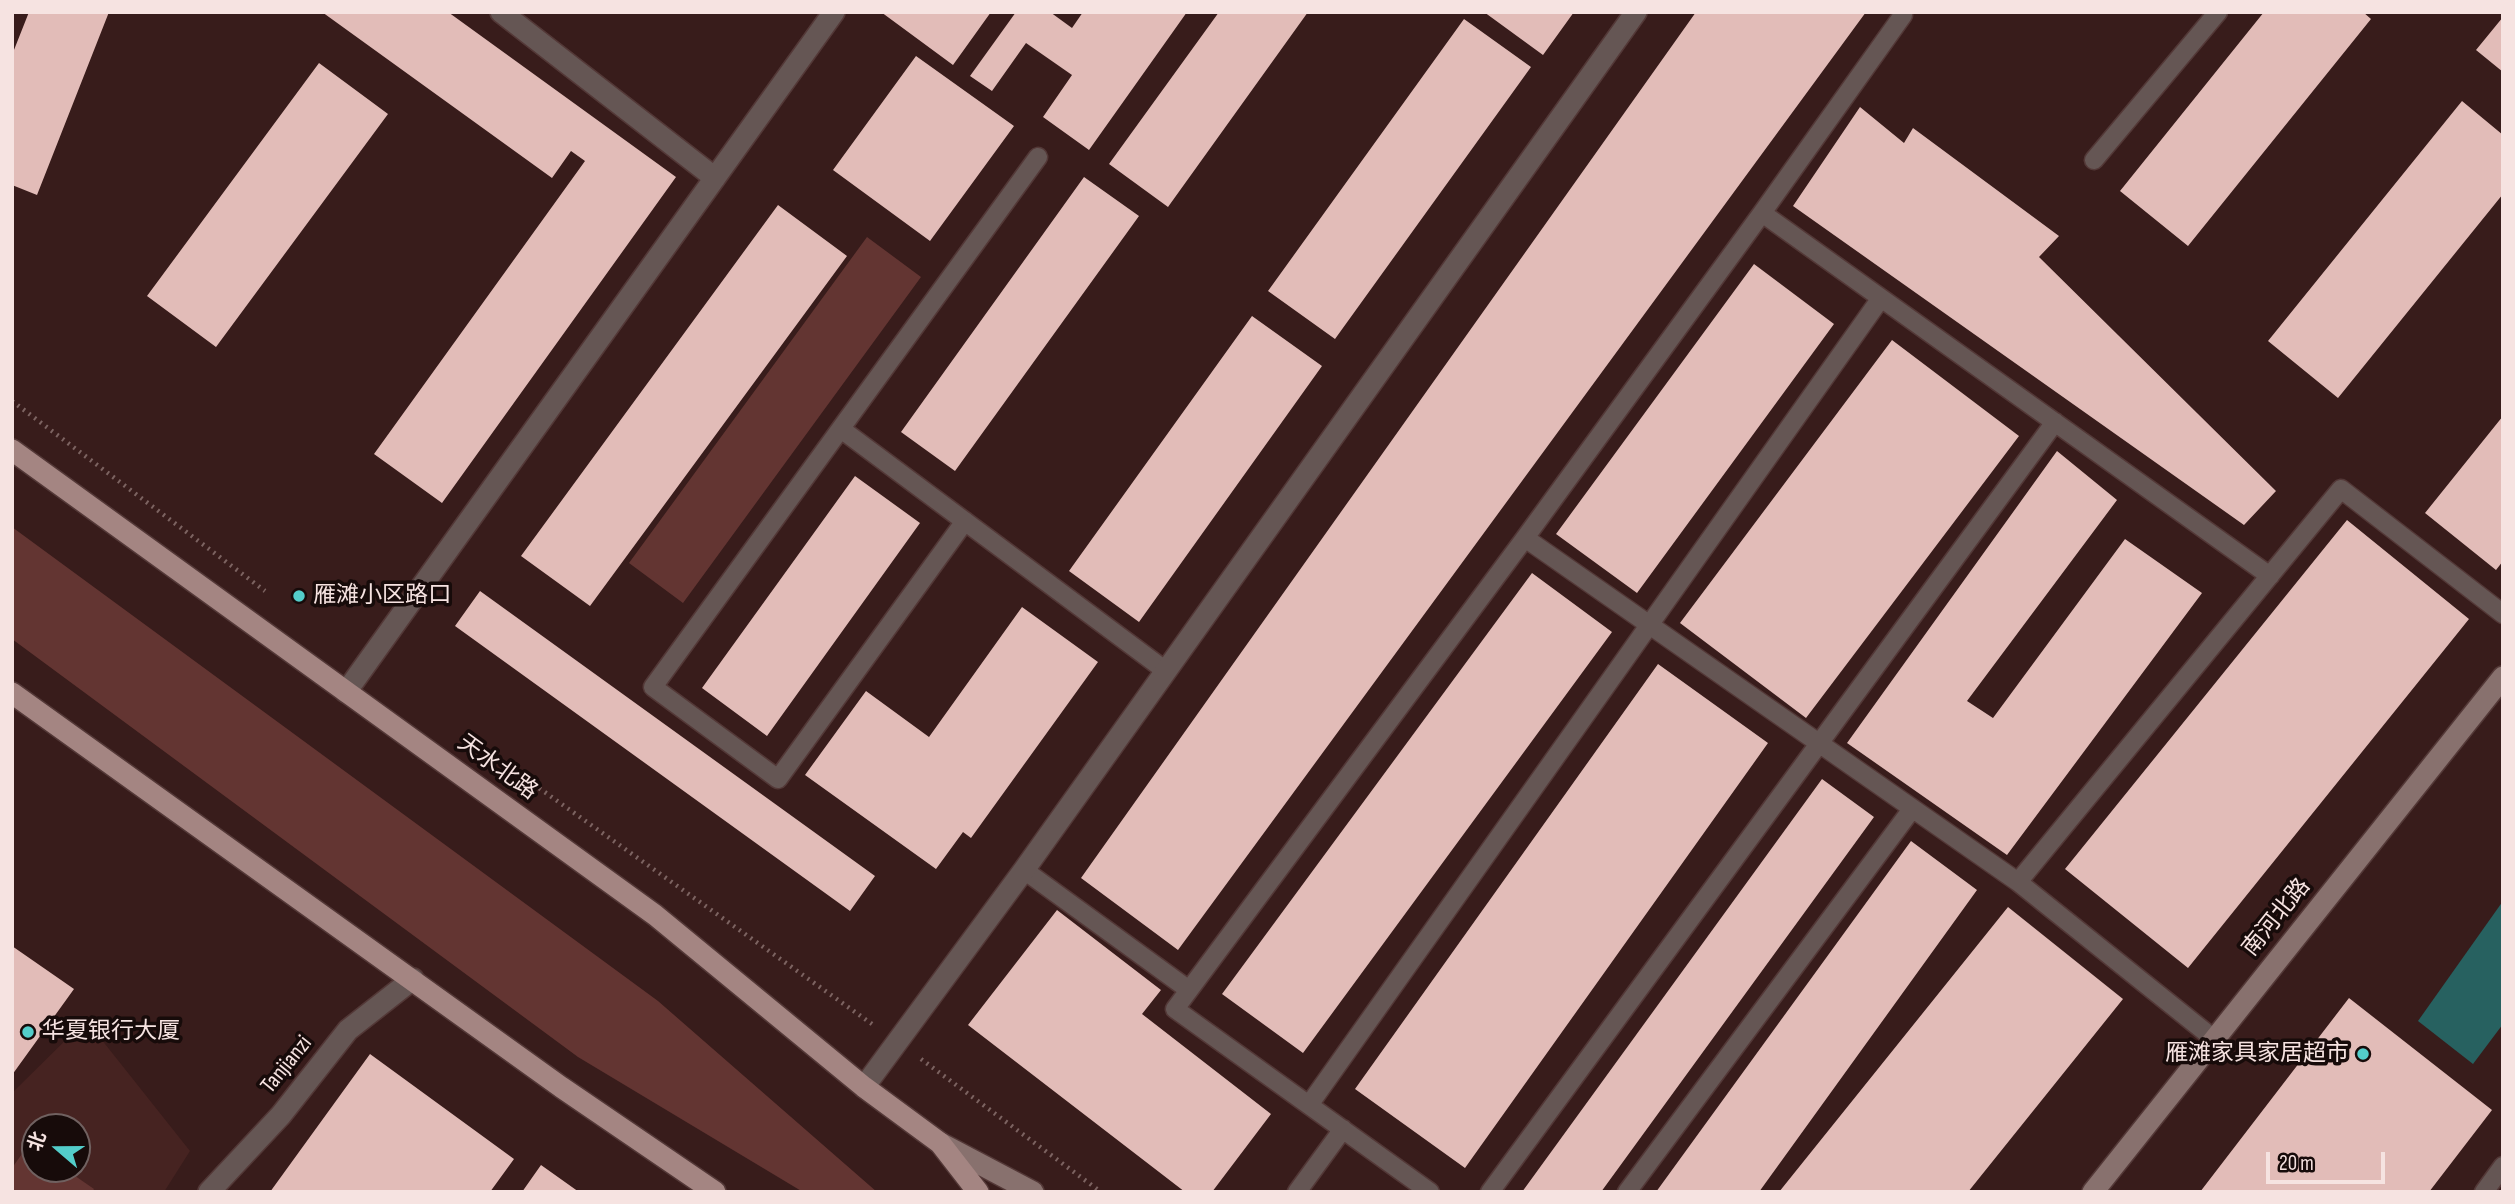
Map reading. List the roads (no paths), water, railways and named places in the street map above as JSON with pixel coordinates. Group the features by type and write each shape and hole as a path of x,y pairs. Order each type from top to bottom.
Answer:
{"main road":[{"name":"天水北路","path":"12,450 655,915 864,1087 940,1143 978,1192"},
{"path":"12,693 561,1087 715,1192"}],"street":[{"path":"501,12 715,178"},
{"path":"346,692 834,12"},
{"path":"864,1087 1024,870 1636,12"},
{"name":"南河北路","path":"2093,1192 2503,677"},
{"name":"Tanjianzi","path":"209,1192 281,1115 348,1030 413,979"},
{"path":"940,1143 1033,1192"}],"lane":[{"path":"2094,160 2218,12"},
{"path":"1430,1192 1175,1009 1525,538 1903,15"},
{"path":"965,521 778,779 653,687 1038,157"},
{"path":"1762,213 2270,576"},
{"path":"1309,1105 1881,298"},
{"path":"1490,1192 2054,422"},
{"path":"841,429 1166,671"},
{"path":"2018,883 2341,489 2503,614"},
{"path":"1525,538 2018,883 2214,1039"},
{"path":"1627,1192 1912,809"},
{"path":"1024,870 1189,990"},
{"path":"1297,1192 1343,1129"},
{"path":"2484,1192 2503,1166"}],"water":[{"path":"2503,901 2503,1024 2473,1064 2418,1021"}],"place":[{"name":"雁滩小区路口","path":"299,596"},
{"name":"华夏银行大厦","path":"28,1032"},
{"name":"雁滩家具家居超市","path":"2363,1054"}]}
